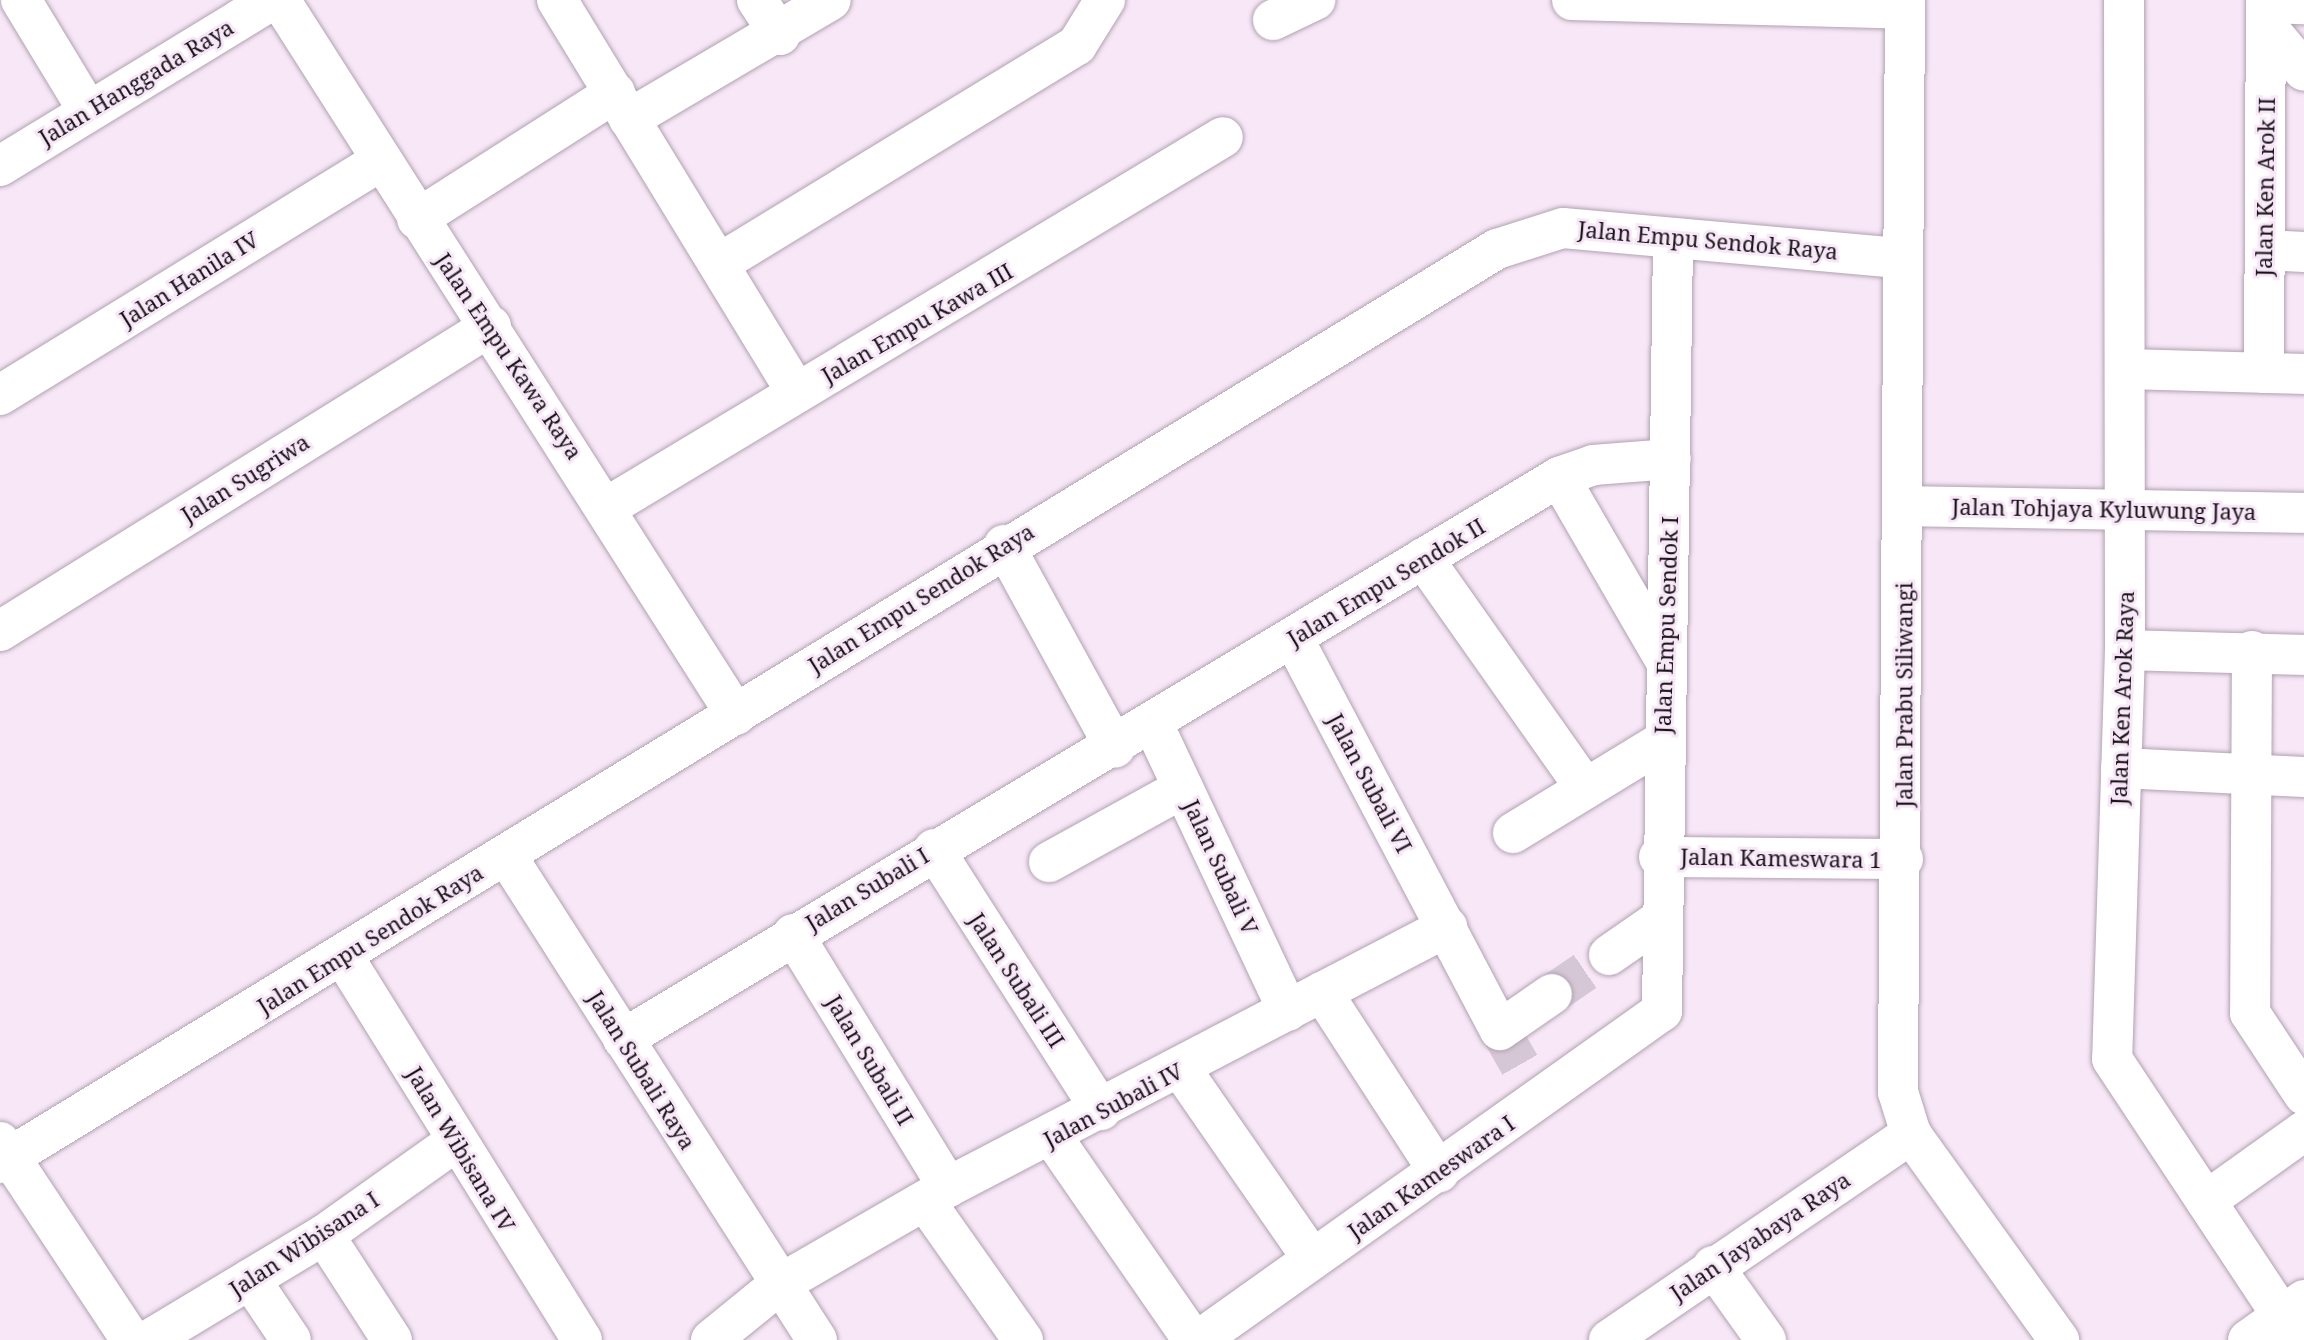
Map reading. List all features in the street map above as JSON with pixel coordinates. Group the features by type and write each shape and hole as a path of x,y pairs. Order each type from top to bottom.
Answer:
{"street":[{"path":"21,0 87,109"},
{"name":"Jalan Hanggada Raya","path":"0,166 87,109 272,0"},
{"name":"Jalan Empu Kawa Raya","path":"280,0 378,162 609,506 736,715"},
{"path":"557,0 797,393"},
{"path":"757,0 780,35"},
{"path":"417,219 622,106 780,35 831,0"},
{"path":"720,263 1077,45 1105,0"},
{"path":"1273,20 1315,0"},
{"path":"1572,0 1905,4"},
{"name":"Jalan Ken Arok Raya","path":"2124,0 2127,511 2112,1059 2206,1201 2294,1319"},
{"name":"Jalan Prabu Siliwangi","path":"1905,4 1899,258 1905,506 1898,1092 1911,1134 2059,1340"},
{"path":"2276,8 2304,71"},
{"name":"Jalan Ken Arok II","path":"2264,373 2265,250 2276,8"},
{"name":"Jalan Empu Kawa III","path":"609,506 1223,137"},
{"name":"Jalan Hanila IV","path":"0,395 378,162"},
{"name":"Jalan Empu Sendok Raya","path":"3,1154 343,956 736,715 1004,545 1497,249 1563,228 1899,258"},
{"name":"Jalan Empu Sendok I","path":"1662,1011 1659,857 1667,663 1673,238"},
{"path":"2265,250 2304,252"},
{"name":"Jalan Sugriwa","path":"0,631 491,326"},
{"path":"2128,369 2304,374"},
{"name":"Jalan Empu Sendok II","path":"1115,748 1559,477 1593,465 1671,459"},
{"path":"1559,477 1667,663"},
{"name":"Jalan Tohjaya Kyluwung Jaya","path":"1905,506 2304,513"},
{"path":"1004,545 1115,748"},
{"path":"1423,558 1584,786"},
{"name":"Jalan Subali VI","path":"1293,638 1500,1030 1552,994"},
{"path":"2125,650 2252,651 2304,655"},
{"path":"2252,651 2250,1013 2304,1095"},
{"name":"Jalan Subali V","path":"1153,724 1183,788 1305,1001 1439,1172"},
{"path":"1513,833 1584,786 1662,742"},
{"name":"Jalan Subali I","path":"623,1039 934,849 1115,748"},
{"path":"2121,768 2251,771 2304,777"},
{"path":"1049,862 1183,788"},
{"name":"Jalan Subali III","path":"934,849 1101,1110"},
{"name":"Jalan Subali Raya","path":"506,855 817,1340"},
{"name":"Jalan Kameswara 1","path":"1659,857 1903,859"},
{"path":"1609,955 1661,919"},
{"name":"Jalan Subali IV","path":"711,1340 780,1284 937,1194 1053,1138 1447,927"},
{"name":"Jalan Subali II","path":"793,934 937,1194 1023,1340"},
{"name":"Jalan Wibisana IV","path":"343,956 455,1142 582,1340"},
{"name":"Jalan Kameswara I","path":"1196,1340 1439,1172 1662,1011"},
{"path":"1181,1069 1312,1258"},
{"path":"2206,1201 2304,1131"},
{"name":"Jalan Jayabaya Raya","path":"1609,1340 1713,1266 1911,1134"},
{"path":"1053,1138 1196,1340"},
{"name":"Jalan Wibisana I","path":"149,1340 324,1235 455,1142"},
{"path":"3,1154 131,1340"},
{"path":"324,1235 392,1340"},
{"path":"1713,1266 1766,1340"},
{"path":"250,1279 291,1340"},
{"path":"2248,1340 2294,1319"}],"tunnel":[{"path":"1552,994 1609,955"},
{"path":"1500,1030 1540,1100"}]}
